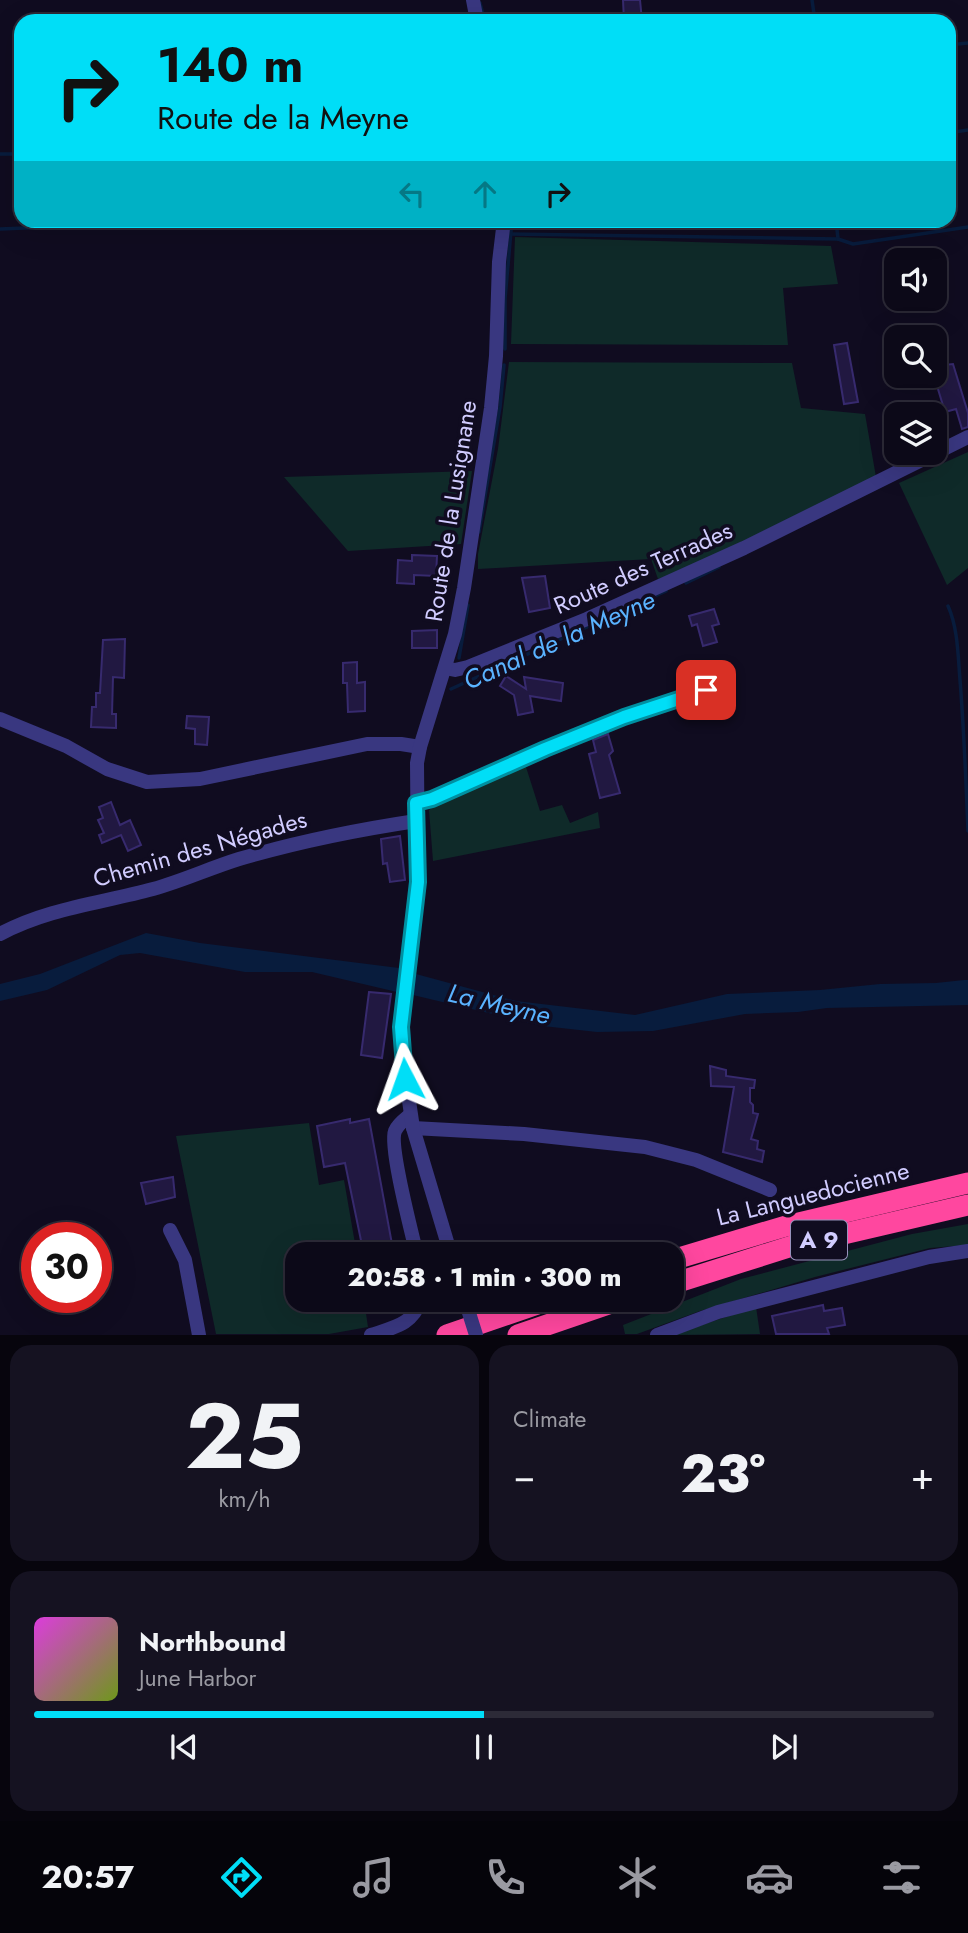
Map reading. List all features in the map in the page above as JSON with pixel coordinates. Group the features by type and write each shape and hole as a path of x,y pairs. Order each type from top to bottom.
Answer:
{"highway":[{"name":"La Languedocienne","path":"684,1256 786,1226 968,1183"},
{"name":"La Languedocienne","path":"684,1280 792,1246 968,1205"},
{"path":"447,1335 514,1312"},
{"path":"518,1335 585,1312"}],"street":[{"name":"Route de la Lusignane","path":"447,1242 412,1122 402,1053 404,997 418,882 416,803 420,747 455,634 464,588 491,408 503,228"},
{"name":"Route des Terrades","path":"445,668 454,670 468,667 587,619 744,548 968,437"},
{"path":"416,803 432,799 624,717 728,682"},
{"path":"0,719 66,746 107,769 147,782 200,779 367,744 420,747"},
{"name":"Chemin des Négades","path":"0,934 52,913 176,883 236,860 288,845 416,821"},
{"path":"414,1242 398,1170 394,1134 399,1124 412,1122 645,1147 696,1160 770,1190"},
{"path":"170,1230 185,1260 199,1335"},
{"path":"657,1335 718,1312 929,1257 968,1251"},
{"path":"372,1335 398,1326 413,1318 416,1312"},
{"path":"469,1312 476,1335"}],"green space":[{"path":"515,237 831,246 838,284 783,288 788,345 511,344"},
{"path":"509,362 792,363 801,408 865,414 876,477 678,573 658,579 651,559 478,569 478,554 498,449"},
{"path":"968,452 968,568 947,585 899,483 939,465 947,465 947,461"},
{"path":"472,471 461,544 348,551 284,477"},
{"path":"519,767 526,767 540,811 562,805 570,823 598,812 600,828 433,861 429,810 437,803"},
{"path":"309,1123 319,1185 344,1180 355,1242 285,1242 285,1312 366,1312 368,1327 329,1334 216,1334 176,1136"},
{"path":"968,1224 968,1245 930,1248 815,1277 700,1311 637,1334 625,1334 623,1325 656,1312 684,1312 684,1301 741,1279 912,1234"},
{"path":"756,1307 760,1334 672,1335"}],"water":[{"path":"146,933 200,943 399,968 397,992 312,972 245,972 140,953 120,955 47,990 0,1001 0,984 40,974"},
{"name":"La Meyne","path":"416,974 516,1001 635,1015 727,994 964,980 968,980 968,1005 827,1008 745,1014 653,1031 597,1032 543,1026 413,995"}],"building":[{"path":"623,0 640,0 641,14 624,14"},
{"path":"847,343 858,402 844,404 834,345"},
{"path":"953,364 968,413 968,427 962,429 956,409 947,411 947,402 942,402 938,388 947,388 947,365"},
{"path":"412,555 437,556 436,576 414,575 414,584 397,583 398,560 412,561"},
{"path":"545,576 550,608 529,612 522,578"},
{"path":"714,609 719,624 712,626 717,642 703,646 697,624 692,626 689,616"},
{"path":"437,630 437,648 412,648 412,631"},
{"path":"125,639 124,678 113,677 112,714 116,714 116,728 91,727 92,707 96,707 96,693 100,693 103,640"},
{"path":"357,662 357,683 365,682 365,711 348,712 343,663"},
{"path":"506,676 526,689 524,677 563,683 561,701 530,696 533,712 518,715 514,695 500,686"},
{"path":"187,716 209,717 207,745 195,744 195,729 186,728"},
{"path":"608,734 613,751 609,755 620,793 600,798 589,754 596,752 593,740"},
{"path":"111,802 120,825 130,820 141,845 128,851 121,835 102,843 99,835 104,833 98,820 103,818 99,807"},
{"path":"400,836 405,880 390,882 387,863 383,864 381,839"},
{"path":"369,992 391,994 382,1058 361,1055"},
{"path":"710,1066 726,1070 726,1076 755,1080 754,1088 750,1088 750,1102 753,1105 753,1113 758,1114 751,1139 758,1141 757,1149 764,1151 762,1162 723,1152 734,1087 711,1086"},
{"path":"350,1119 350,1123 369,1119 392,1242 361,1242 345,1163 324,1167 317,1126"},
{"path":"173,1177 175,1197 146,1204 141,1183"},
{"path":"823,1305 824,1311 842,1308 845,1325 827,1328 829,1334 776,1334 772,1316"}],"waterway":[{"path":"812,0 814,14"},
{"path":"480,3 483,14"},
{"path":"956,44 968,43"},
{"path":"956,132 968,130"},
{"path":"0,154 14,154"},
{"path":"838,239 853,244 968,227"},
{"path":"0,229 25,228"},
{"path":"505,349 505,299 511,228"},
{"path":"510,234 838,239 837,228"},
{"path":"479,532 500,407 504,365"},
{"name":"Canal de la Meyne","path":"686,583 719,567"},
{"name":"Canal de la Meyne","path":"451,689 666,591"},
{"path":"459,658 468,605"},
{"path":"948,606 954,623 958,652 968,831"}],"route":[{"path":"405,1079 401,1027 418,882 416,803 432,799 624,717 706,690"}]}
